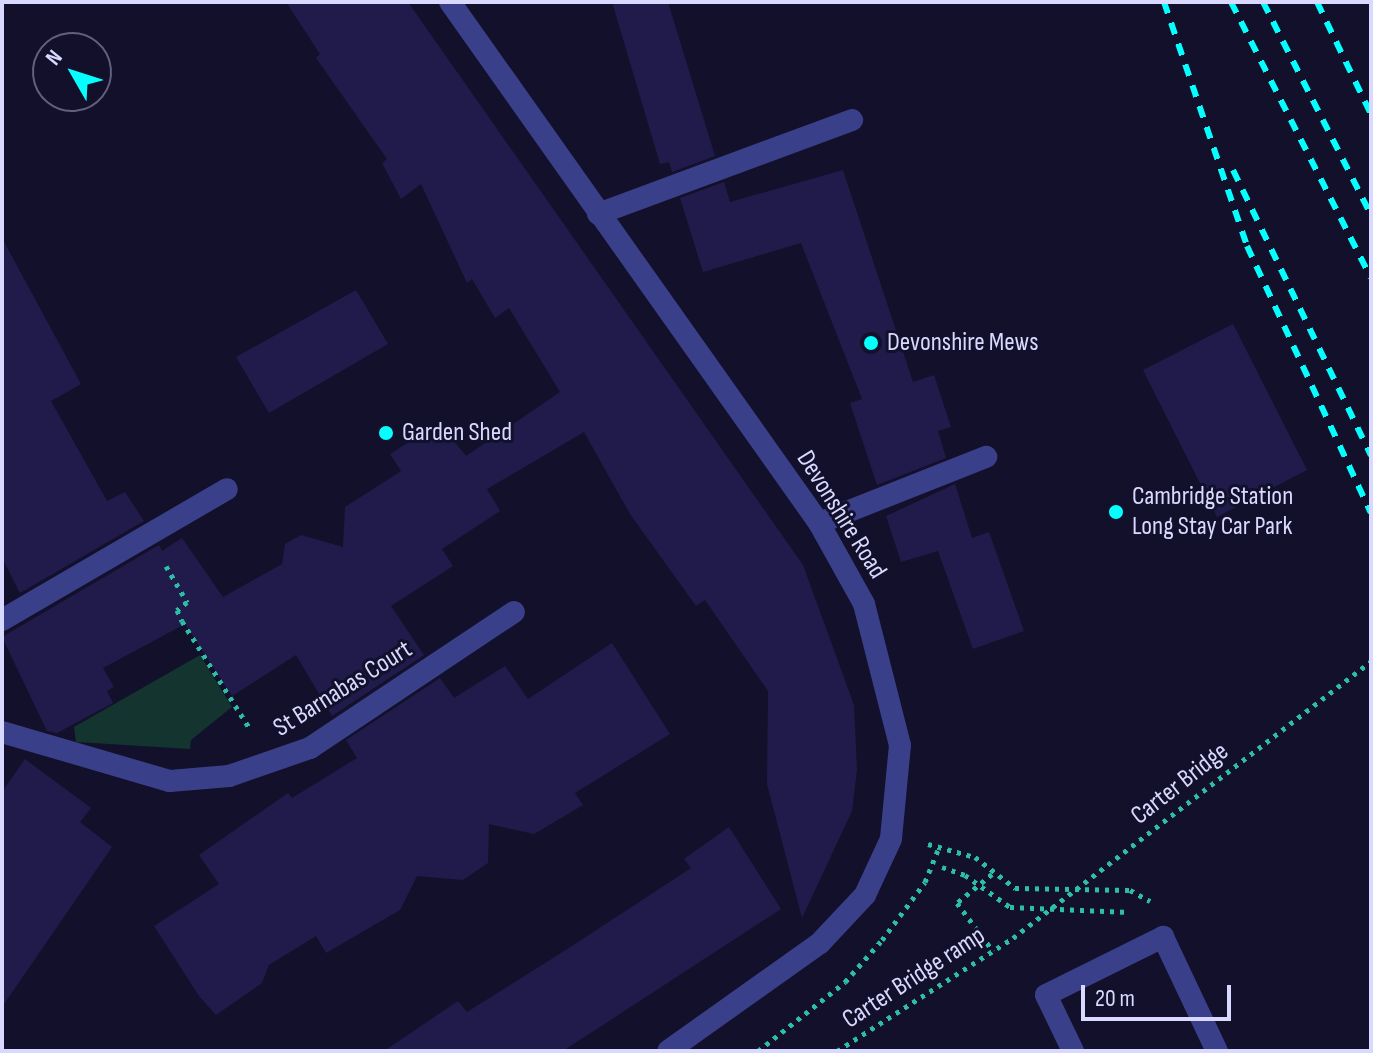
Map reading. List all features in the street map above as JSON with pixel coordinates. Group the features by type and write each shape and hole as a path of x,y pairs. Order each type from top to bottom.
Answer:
{"street":[{"name":"Devonshire Road","path":"450,2 819,523 864,604 900,745 891,839 865,895 820,943 668,1051"},
{"path":"598,214 852,120"},
{"path":"819,523 986,457"},
{"path":"2,620 227,489"},
{"name":"St Barnabas Court","path":"2,732 170,781 229,776 272,764 310,748 514,612"},
{"path":"1073,1051 1046,995 1163,937 1217,1051"}],"path":[{"path":"163,562 187,602 177,610 182,621 272,764"},
{"name":"Carter Bridge","path":"1013,938 1371,661"},
{"path":"891,839 975,857 992,874 1015,888 1140,893 1149,900 1163,937"},
{"path":"942,867 1010,907 1130,913 1163,937"},
{"path":"992,874 957,903 993,951"},
{"name":"Carter Bridge ramp","path":"837,1051 1013,938"}],"green space":[{"path":"200,655 232,707 191,740 190,749 76,742 74,727"}],"building":[{"path":"286,2 408,2 803,565 854,705 857,770 852,811 802,918 767,784 768,691 705,600 696,606 630,514 584,432 487,489 500,511 442,549 453,566 391,606 424,655 332,716 296,655 232,696 185,624 103,668 114,687 107,691 113,703 57,733 47,731 2,637 159,545 162,551 182,538 223,597 282,564 285,544 301,535 343,547 345,507 401,471 390,454 439,423 466,456 560,392 509,308 495,318 472,279 467,283 421,184 401,199 382,163 387,159 316,58 320,54"},
{"path":"612,2 668,2 715,156 672,172 669,162 660,164"},
{"path":"843,170 913,382 934,375 951,427 938,431 946,458 877,485 850,403 862,399 801,243 703,272 680,198 724,182 730,202"},
{"path":"2,238 81,384 51,401 107,501 125,492 144,521 20,593 2,558"},
{"path":"356,290 388,344 269,413 236,357"},
{"path":"1233,324 1307,470 1217,517 1143,370"},
{"path":"955,484 972,538 989,532 1024,631 973,649 938,551 901,562 886,516"},
{"path":"612,643 670,734 575,793 583,805 534,834 489,824 488,863 463,880 417,876 400,910 326,953 316,936 269,965 262,983 216,1015 199,996 154,926 219,884 199,855 288,793 292,798 357,758 346,740 440,678 454,698 505,666 528,699"},
{"path":"25,759 91,808 80,822 112,847 2,1007 2,792"},
{"path":"729,827 781,909 563,1051 384,1051 458,1001 467,1012 569,948 691,868 684,859"}],"railway":[{"path":"1164,2 1247,246 1371,513"},
{"path":"1231,2 1371,278"},
{"path":"1263,2 1371,215"},
{"path":"1317,2 1371,114"},
{"path":"1233,170 1371,455"}],"place":[{"name":"Devonshire Mews","path":"871,343"},
{"name":"Garden Shed","path":"386,433"},
{"name":"Cambridge Station Long Stay Car Park","path":"1116,512"}]}
